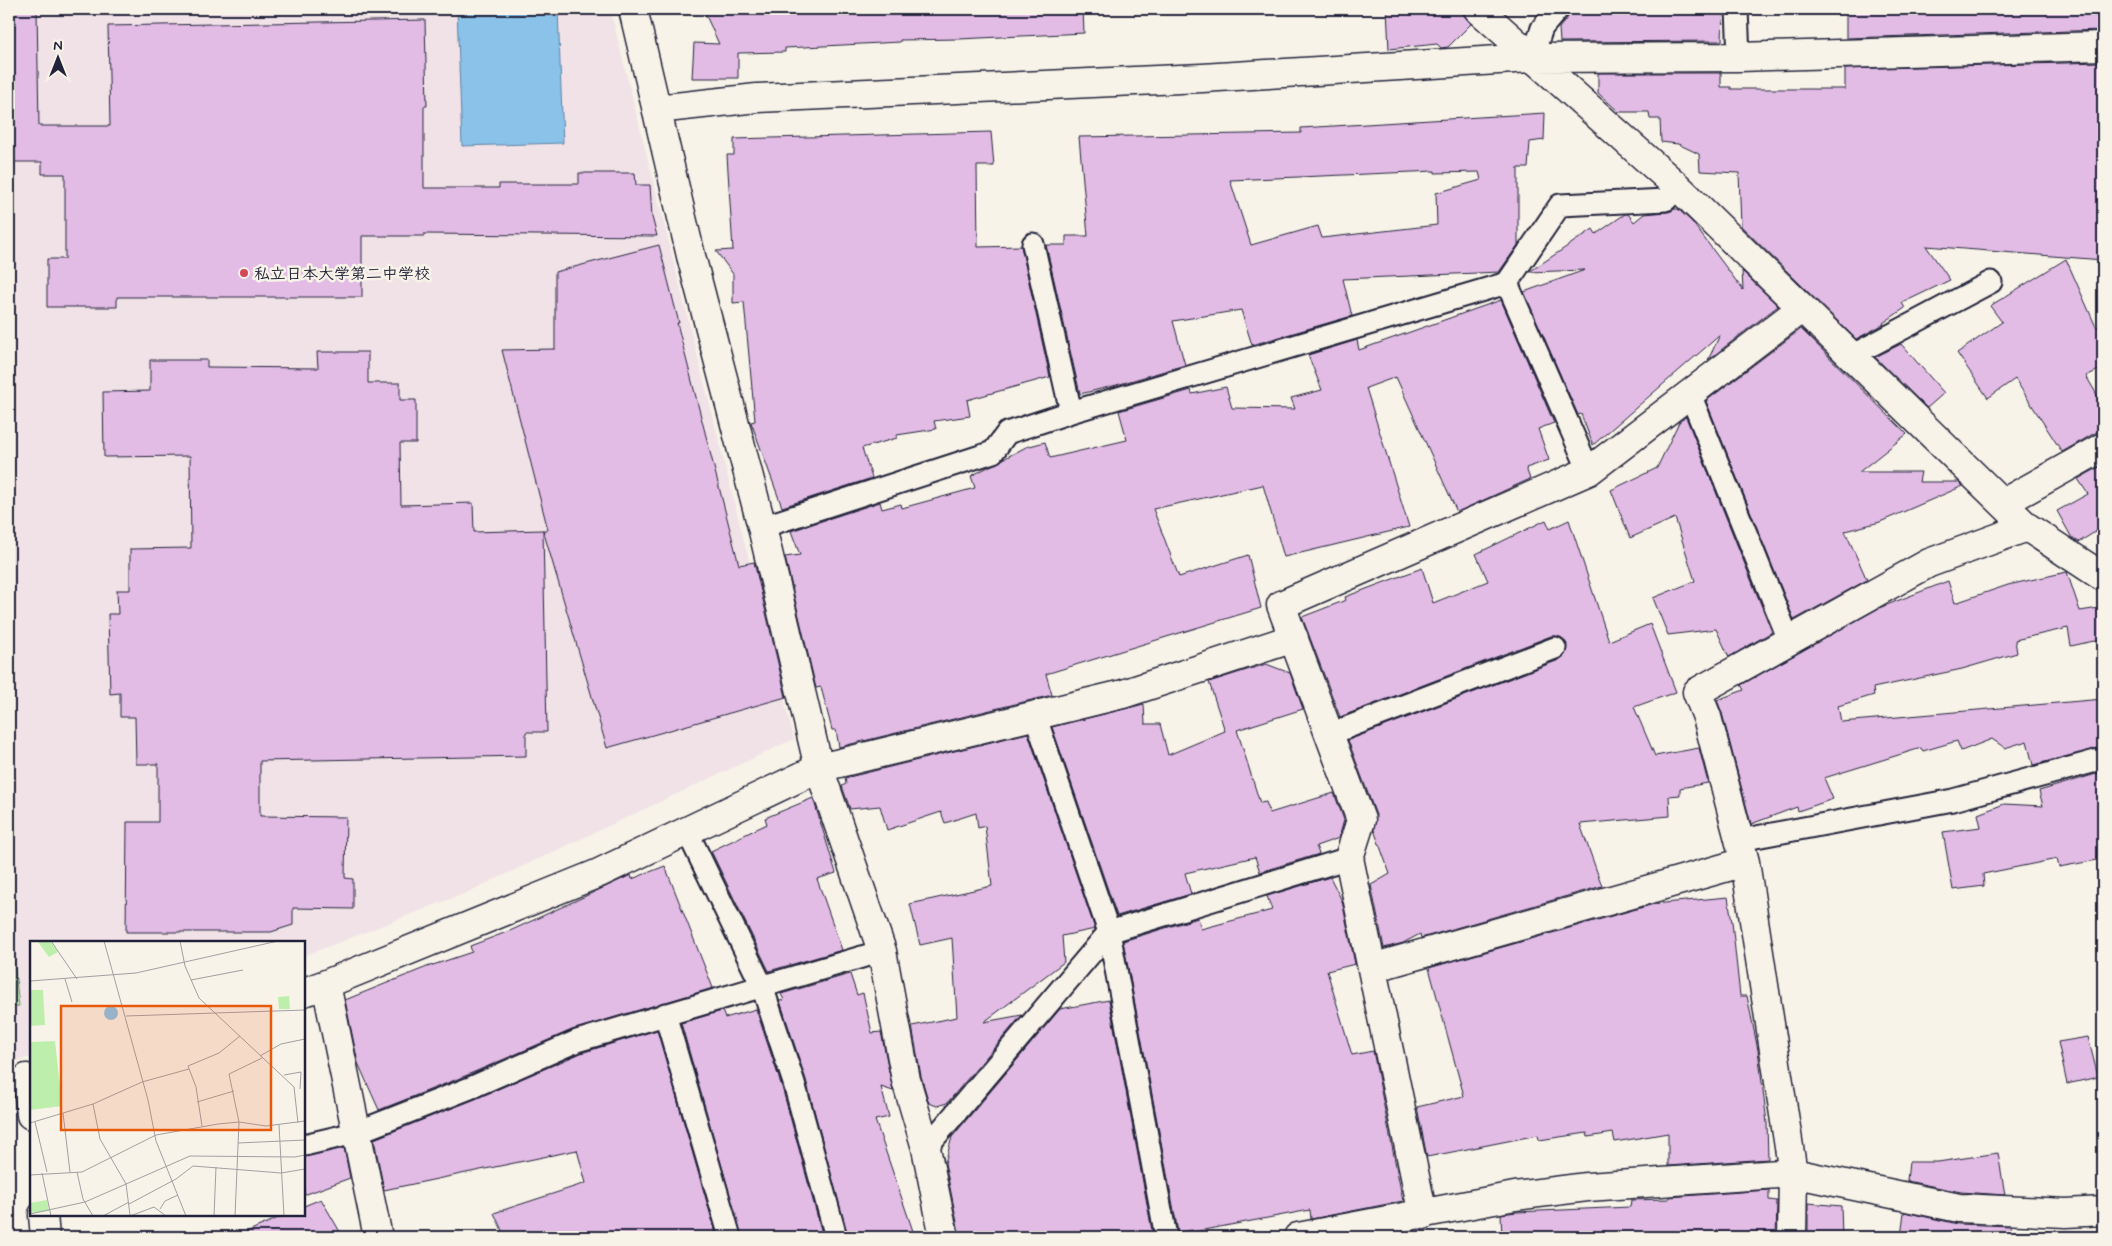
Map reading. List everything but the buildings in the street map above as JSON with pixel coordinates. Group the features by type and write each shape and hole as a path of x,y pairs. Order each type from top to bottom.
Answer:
{"street":[{"path":"633,9 691,256 762,527 819,768 882,951 906,1080 926,1148 944,1237"},
{"path":"1478,9 1678,187 2027,527 2103,577"},
{"path":"657,109 757,98 1202,78 1532,58 1739,57 2103,46"},
{"path":"1424,1214 1349,858 1361,820 1281,605 1589,471 1802,308"},
{"path":"2002,503 2103,447"},
{"path":"1792,1237 1793,1173 1742,851 1707,718 1697,692 1930,563 2027,527"},
{"path":"378,1237 355,1133 315,988 599,873 819,768 1123,694 1294,638"},
{"path":"1372,968 1742,851"},
{"path":"22,1080 30,1111"},
{"path":"1298,1237 1328,1234 1514,1196 1587,1187 1793,1173 1960,1208 2066,1213 2103,1211"},
{"path":"43,1216 45,1237"}],"lane":[{"path":"1532,58 1542,28 1558,9"},
{"path":"1737,9 1739,57"},
{"path":"762,527 993,452 1006,433 1507,283 1560,205 1666,200 1678,187"},
{"path":"1032,244 1071,412"},
{"path":"1851,356 1992,282"},
{"path":"1507,283 1589,471"},
{"path":"1690,394 1789,640"},
{"path":"1330,734 1555,648"},
{"path":"1035,715 1109,932 1166,1237"},
{"path":"1742,851 1954,800 2103,759"},
{"path":"687,831 762,986 794,1083 836,1237"},
{"path":"926,1148 1109,932 1349,858"},
{"path":"305,1144 355,1133 470,1088 577,1041 882,951"},
{"path":"665,1014 730,1237"}],"shaded area":[{"path":"9,9 610,9 794,739 468,892 305,956 305,941 30,941 30,1057 9,1063"}],"green space":[{"path":"9,916 19,1006 9,1007"}],"water":[{"path":"457,9 558,9 563,143 462,146"}],"place":[{"name":"私立日本大学第二中学校","path":"244,273"}]}
